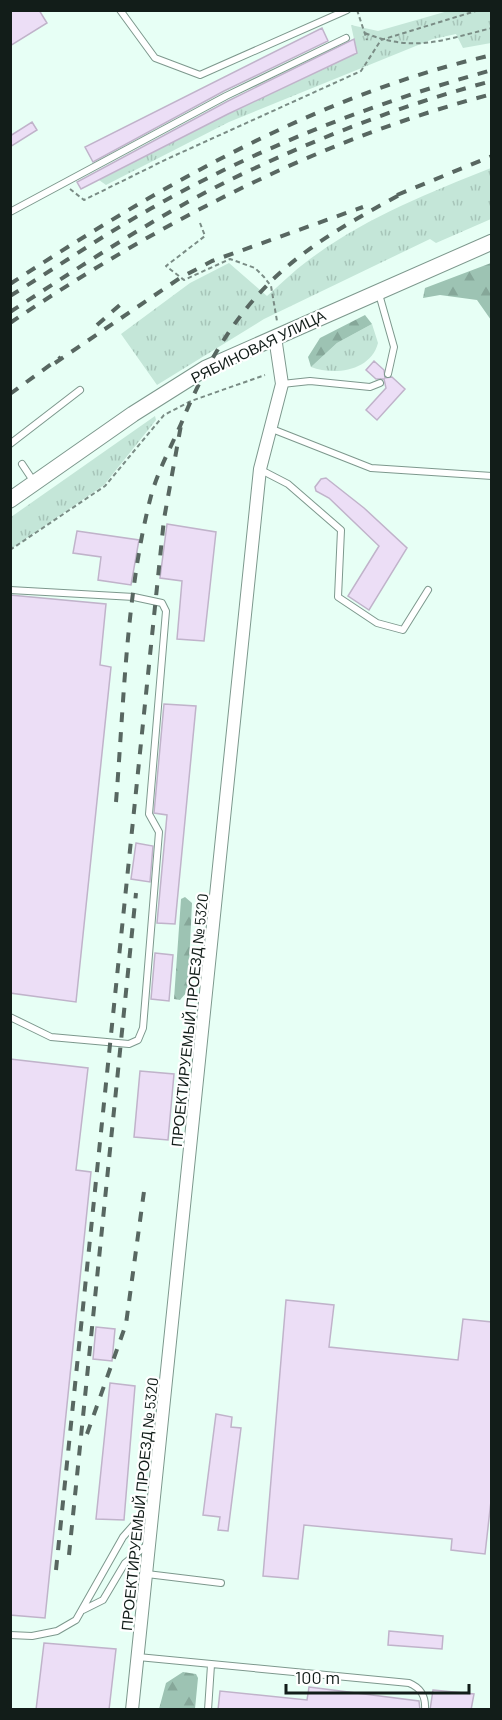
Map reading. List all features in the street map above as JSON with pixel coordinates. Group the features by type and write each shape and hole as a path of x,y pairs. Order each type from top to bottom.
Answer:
{"street":[{"name":"РЯБИНОВАЯ УЛИЦА","path":"10,500 133,414 207,368 378,290 492,242"},
{"name":"ПРОЕКТИРУЕМЫЙ ПРОЕЗД № 5320","path":"132,1710 260,469 282,384 275,337"}],"lane":[{"path":"120,10 155,58 200,75 347,10"},
{"path":"10,212 226,96 346,38"},
{"path":"378,290 394,347 388,374"},
{"path":"282,384 310,381 370,387 380,383"},
{"path":"10,444 80,390"},
{"path":"272,429 371,468 492,476"},
{"path":"22,464 35,482"},
{"path":"260,469 288,484 341,530 338,597 377,623 403,630 428,590"},
{"path":"10,590 134,597 162,603 166,611 149,814 159,832 141,1033 138,1040 129,1044 51,1037 10,1017"},
{"path":"10,1635 32,1636 57,1631 70,1625 83,1610 123,1537 154,1502"},
{"path":"83,1610 103,1600 125,1563 150,1543"},
{"path":"147,1574 221,1583"},
{"path":"138,1657 409,1683 421,1690 425,1697 425,1710"},
{"path":"208,1710 211,1665"}],"path":[{"path":"357,10 367,40"},
{"path":"63,183 84,200 166,159 361,71 381,40 479,10"},
{"path":"364,33 381,40 424,45 492,28"},
{"path":"200,223 205,236 166,266 184,279 230,259 255,268 271,286 278,317 275,337"},
{"path":"10,550 105,486 164,415 191,401 265,375"}],"green space":[{"path":"448,11 491,11 491,43 463,48 456,34 433,39 229,122 106,185 99,180 228,114 357,53 351,25 378,31"},
{"path":"491,168 491,219 436,243 430,239 264,319 157,385 121,334 190,283 229,263 267,296 310,259 358,228 424,196"},
{"path":"491,263 491,320 477,300 440,295 423,298 425,288"},
{"path":"365,315 372,324 337,343 311,367 308,357 320,338"},
{"path":"372,324 378,343 368,360 340,371 311,367 337,343"},
{"path":"155,416 156,420 104,485 11,549 11,517"},
{"path":"185,897 192,903 188,984 186,993 180,1000 174,999 181,899"},
{"path":"183,1672 196,1674 198,1678 195,1709 159,1709 166,1683"}],"building":[{"path":"10,10 39,10 47,23 10,46"},
{"path":"322,28 328,41 224,91 93,162 85,147"},
{"path":"354,39 357,53 228,114 81,189 77,182 228,101"},
{"path":"32,122 37,130 10,147 10,136"},
{"path":"374,361 384,370 385,378 392,377 405,389 377,420 366,410 386,388 384,379 376,379 366,370"},
{"path":"326,478 364,508 407,548 369,610 348,596 379,546 329,498 316,491 315,487 321,479"},
{"path":"167,524 216,532 204,641 177,639 182,581 160,578"},
{"path":"77,531 139,540 131,585 98,580 101,557 73,553"},
{"path":"10,595 106,604 100,665 111,667 76,1002 10,993"},
{"path":"164,704 196,706 175,924 157,923 167,815 154,813"},
{"path":"136,843 153,846 150,882 131,879"},
{"path":"155,953 173,955 169,1001 151,999"},
{"path":"10,1059 88,1068 76,1170 91,1172 45,1618 10,1615"},
{"path":"140,1071 174,1074 168,1140 134,1137"},
{"path":"286,1300 334,1305 329,1347 458,1360 463,1319 492,1322 492,1492 485,1554 451,1550 452,1539 304,1525 298,1579 263,1576"},
{"path":"96,1327 115,1329 112,1361 93,1359"},
{"path":"110,1383 135,1386 124,1520 96,1519"},
{"path":"216,1414 232,1417 231,1427 241,1428 228,1531 218,1530 220,1517 203,1515"},
{"path":"389,1631 443,1636 442,1649 388,1645"},
{"path":"44,1643 116,1649 109,1710 36,1710"},
{"path":"309,1687 419,1701 420,1710 218,1710 220,1691 307,1700"},
{"path":"433,1690 474,1694 471,1710 430,1710"}],"railway":[{"path":"10,284 182,179 302,119 427,72 492,55"},
{"path":"10,296 132,219 232,166 360,112 492,70"},
{"path":"10,312 99,255 221,184 311,143 370,120 492,81"},
{"path":"10,323 66,286 124,252 241,188 364,135 492,94"},
{"path":"397,195 492,156"},
{"path":"116,802 127,648 136,570 143,533 158,475 195,392 226,336 266,286 296,259 325,238 403,193"},
{"path":"55,363 180,278 212,261 363,207"},
{"path":"97,325 122,303"},
{"path":"10,394 61,357"},
{"path":"56,1570 164,519 181,425"},
{"path":"69,1555 136,893"},
{"path":"87,1434 126,1324 145,1184"}]}
